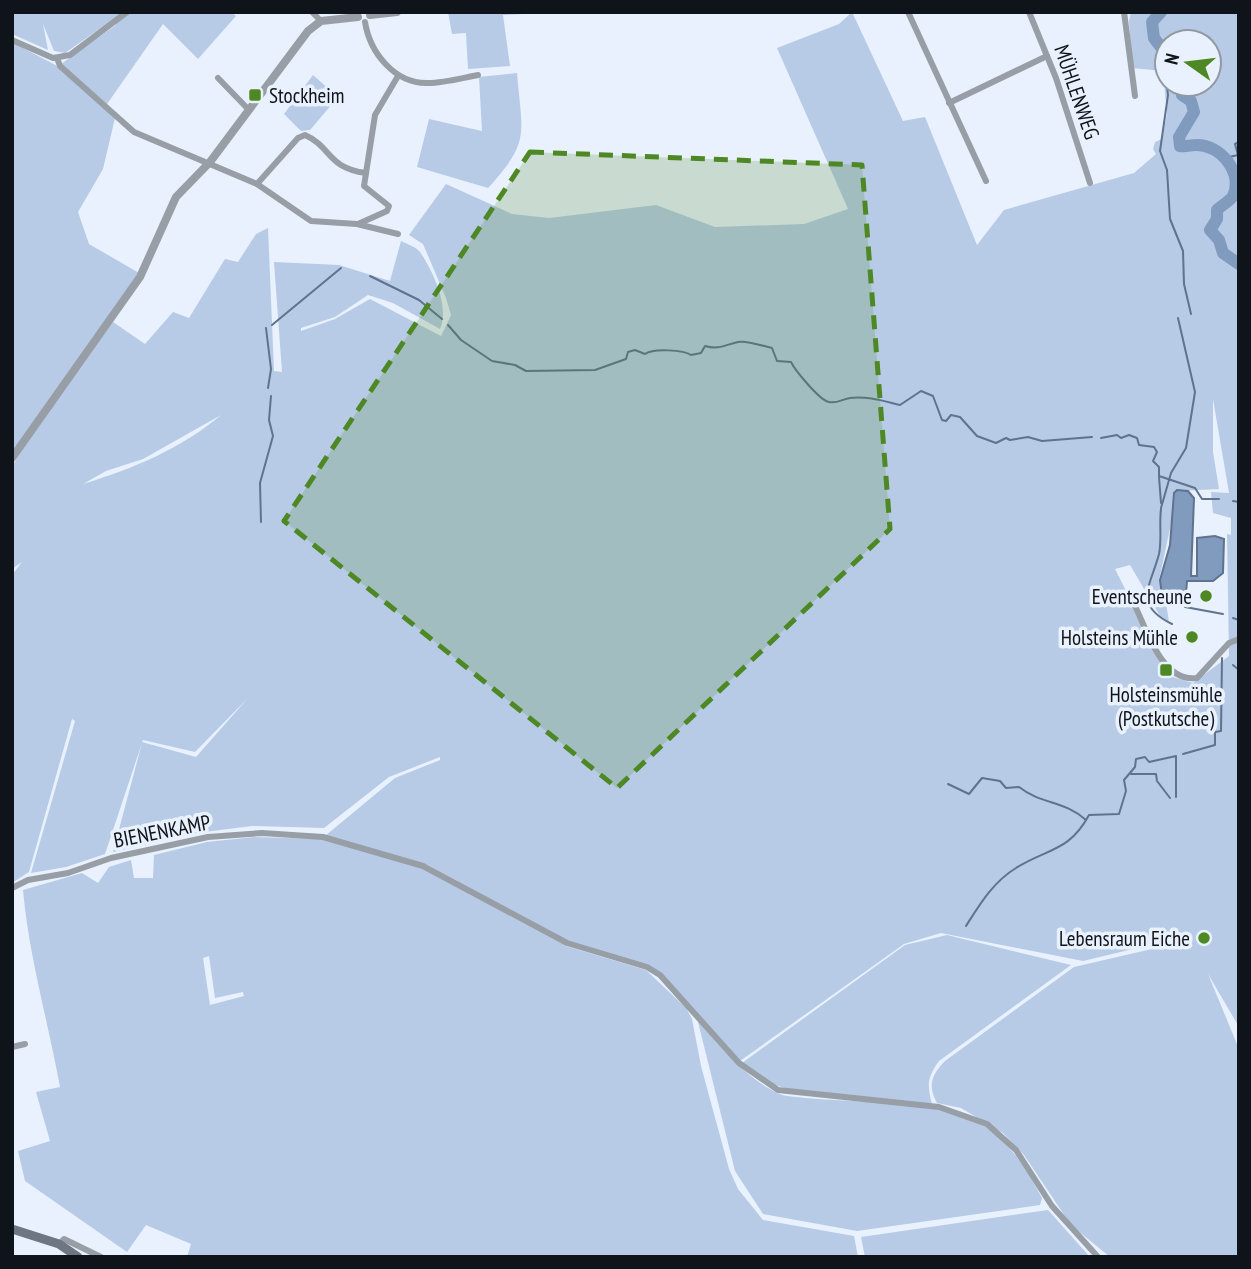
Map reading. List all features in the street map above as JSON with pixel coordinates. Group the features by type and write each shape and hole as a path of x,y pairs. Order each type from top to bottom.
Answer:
{"main road":[{"path":"12,1229 59,1244 78,1257"}],"street":[{"path":"12,40 57,58 71,55 127,12"},
{"path":"312,12 321,21"},
{"path":"12,458 131,290 153,253 176,197 210,162 308,32 321,21 397,12"},
{"path":"908,12 986,181"},
{"name":"MÜHLENWEG","path":"1029,12 1090,183"},
{"path":"1124,12 1135,96"},
{"path":"364,16 374,49 398,76 428,83 478,75"},
{"path":"949,103 1047,57"},
{"path":"57,58 60,66 134,132 257,184 311,221 357,224 398,233"},
{"path":"357,224 387,211 389,206 365,186 375,115 398,76"},
{"path":"218,78 249,110"},
{"path":"257,184 298,138 305,135 333,162 349,171 366,173"},
{"path":"1135,606 1156,650 1169,668 1192,679 1203,673 1223,649 1239,639"},
{"name":"BIENENKAMP","path":"12,888 27,880 68,873 111,858 208,838 262,833 323,837 423,866 567,943 647,967 660,975 739,1063 778,1090 939,1107 987,1124 1016,1150 1052,1206 1083,1244 1098,1257"},
{"path":"12,1047 25,1044"},
{"path":"59,1244 64,1239 101,1257"}],"highlighted area":[{"path":"530,152 862,165 890,529 617,788 284,521"}],"shaded area":[{"path":"12,12 231,12 236,16 198,59 163,24 107,104 61,64 116,25 112,20 65,53 54,51 43,24 48,50 12,34"},
{"path":"448,12 563,12 503,15 510,66 468,69 466,33 452,34"},
{"path":"852,12 903,121 925,117 977,245 1004,210 1134,173 1156,154 1153,149 1155,142 1162,139 1167,114 1166,98 1223,98 1223,28 1153,28 1153,70 1132,68 1129,21 1131,12 1239,12 1239,1027 1208,974 1239,1049 1239,1257 1110,1257 1071,1225 1024,1155 1003,1133 961,1108 937,1103 932,1091 932,1080 945,1061 1074,967 1182,942 1179,938 1083,961 941,933 904,944 740,1061 662,975 568,941 428,865 325,836 395,778 440,760 440,757 389,777 324,828 252,826 196,833 113,852 142,743 105,854 66,867 31,873 75,721 72,719 29,872 12,883 12,575 22,562 12,569 12,467 26,441 113,322 145,344 173,312 189,318 225,259 238,262 256,234 268,228 274,371 282,372 274,262 339,265 390,281 401,241 420,252 435,279 443,310 440,329 393,303 368,295 335,317 301,328 301,331 335,319 370,299 441,336 451,315 446,298 423,244 409,235 446,184 512,214 549,218 656,205 715,227 804,224 848,209 777,48 839,24","holes":["1213,399 1229,493 1211,492 1213,513 1231,518 1231,535 1227,534 1229,656 1193,683 1169,676 1115,569 1130,565 1160,616 1169,622 1163,584 1159,580 1178,491 1219,489 1213,452","221,415 173,448 120,472 83,484 106,471 143,459","248,698 196,757 142,742 143,740 195,752"]},
{"path":"12,42 59,67 115,118 103,169 78,212 89,244 139,273 12,453"},
{"path":"517,73 521,110 520,136 511,159 488,188 417,167 429,119 482,131 479,77"},
{"path":"313,75 338,97 310,130 301,131 284,114"},
{"path":"1177,490 1188,491 1194,498 1191,576 1197,576 1197,538 1215,536 1224,539 1223,573 1213,581 1187,581 1186,593 1180,604 1174,606 1163,603 1160,580 1170,545 1174,493"},
{"path":"254,837 325,839 425,869 566,946 646,970 686,1008 692,1019 701,1066 729,1169 738,1189 763,1220 854,1236 858,1257 187,1257 191,1244 146,1225 127,1252 25,1181 18,1151 50,1141 36,1092 60,1087 34,964 23,890 82,873 98,883 109,867 131,860 134,878 153,878 154,855 207,842","holes":["209,956 215,998 243,992 244,996 210,1005 203,958"]},
{"path":"947,935 1071,965 939,1061 929,1081 932,1104 798,1092 772,1084 742,1063 905,945"},
{"path":"697,1018 746,1072 782,1095 942,1110 966,1117 986,1127 1004,1142 1025,1169 1042,1198 1040,1205 857,1231 763,1214 735,1171"},
{"path":"1048,1210 1090,1257 865,1257 861,1237"}],"waterway":[{"path":"1153,30 1152,22 1161,12"},
{"path":"1168,98 1160,151 1167,170 1170,219 1183,251 1184,284 1191,314"},
{"path":"1186,98 1191,101 1194,112 1179,137 1180,146 1196,145 1213,149 1228,162 1235,178 1233,196 1217,210 1217,219 1210,230 1219,240 1223,253 1239,264"},
{"path":"1225,158 1238,155 1235,144 1239,142"},
{"path":"272,325 341,268"},
{"path":"370,276 419,300 442,319"},
{"path":"1161,508 1171,473 1186,448 1195,392 1178,318"},
{"path":"448,325 461,340 492,361 515,365 526,371 595,370 626,359 628,352 635,350 645,354 668,350 691,355 701,353 705,346 718,347 750,342 772,348 777,361 791,362 814,391 829,402 863,398 900,405 921,391 933,396 942,420 946,421 951,415 960,417 977,436 996,443 1006,438 1010,440 1028,437 1042,441 1092,437"},
{"path":"266,328 271,369 268,388"},
{"path":"261,522 260,483 273,436 269,420 271,396"},
{"path":"1101,438 1117,435 1121,438 1129,435 1137,438 1139,445 1154,447 1157,452 1153,461 1159,467 1159,476 1195,488 1202,499 1219,499"},
{"path":"1159,477 1161,503"},
{"path":"1233,501 1239,502"},
{"path":"1161,509 1160,549 1149,585 1148,602 1160,617 1172,624"},
{"path":"1185,607 1223,614"},
{"path":"1233,618 1239,620"},
{"path":"1183,754 1215,745 1215,732 1221,731 1222,658"},
{"path":"1233,665 1239,670"},
{"path":"966,926 988,894 1008,874 1066,843 1089,815 1119,814 1126,791 1124,780 1135,767 1136,759 1145,757 1149,762 1176,756 1176,797"},
{"path":"1131,774 1156,774 1157,781 1170,798"},
{"path":"948,784 969,794 982,778 1000,781 1006,788 1019,787 1036,797 1069,809 1086,820"}],"place":[{"name":"Stockheim","path":"255,95"},
{"name":"Eventscheune","path":"1206,596"},
{"name":"Holsteins Mühle","path":"1192,637"},
{"name":"Holsteinsmühle (Postkutsche)","path":"1166,670"},
{"name":"Lebensraum Eiche","path":"1204,938"}]}
